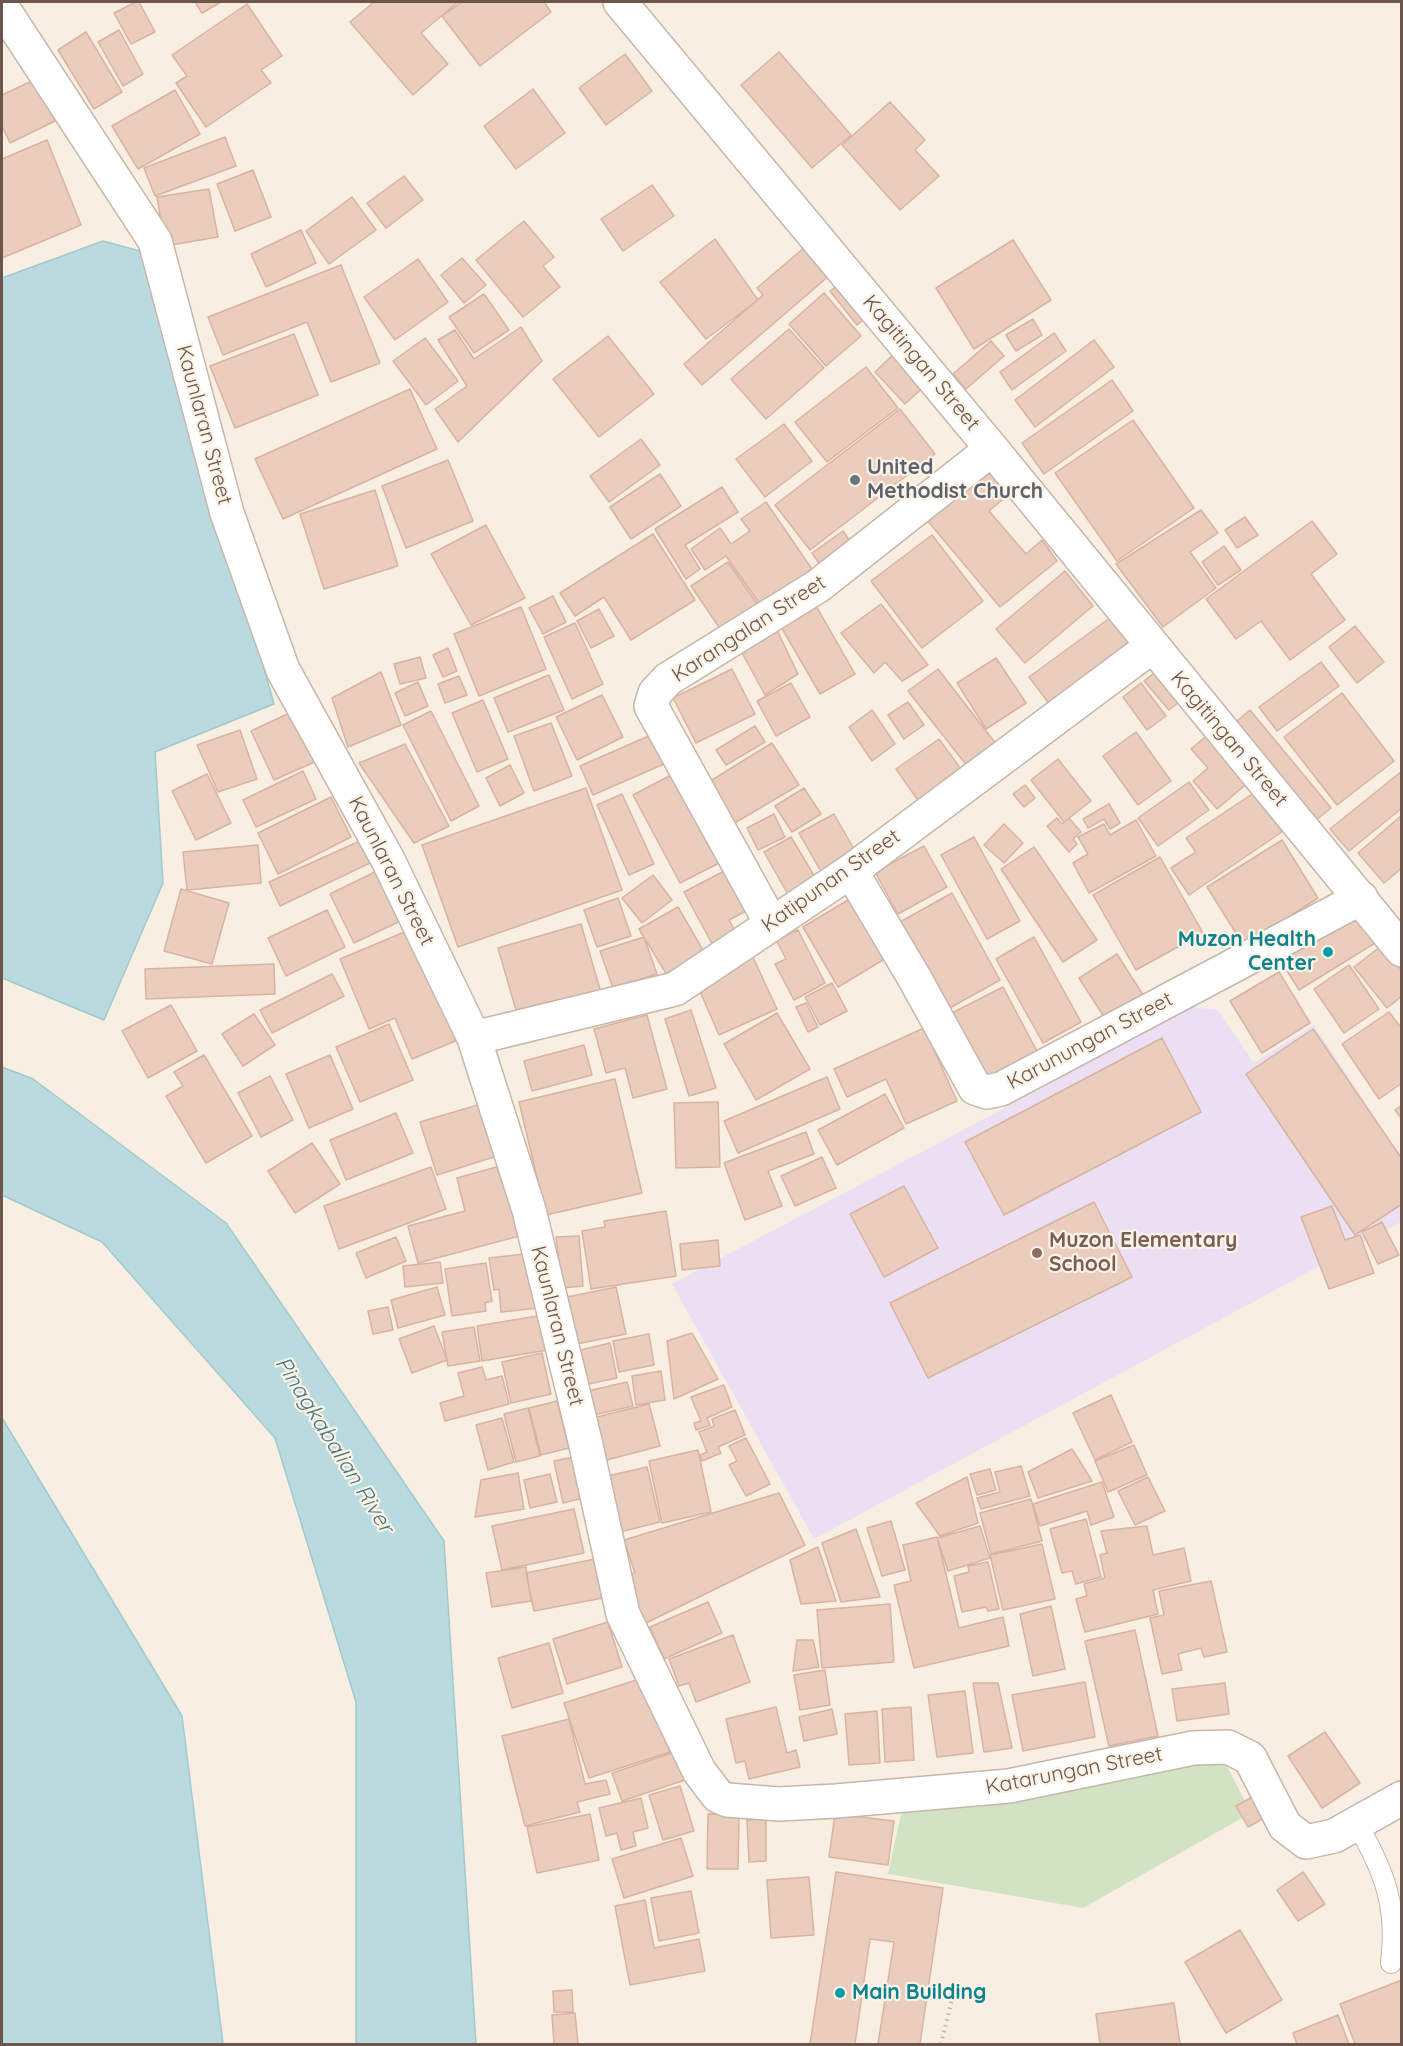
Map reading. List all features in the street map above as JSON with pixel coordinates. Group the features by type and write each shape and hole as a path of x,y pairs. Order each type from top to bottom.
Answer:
{"street":[{"name":"Kagitingan Street","path":"620,2 992,449 1151,647 1361,898 1401,950"},
{"name":"Kaunlaran Street","path":"2,7 154,241 227,513 283,670 388,860 474,1038 529,1210 585,1441 623,1614 699,1771"},
{"name":"Karangalan Street","path":"771,922 651,706 655,693 668,679 818,586 992,449"},
{"name":"Katipunan Street","path":"474,1038 675,989 771,922 851,871 1151,647"},
{"name":"Karunungan Street","path":"851,871 915,979 975,1088 987,1092 1001,1089 1361,898"},
{"name":"Katarungan Street","path":"699,1771 718,1796 727,1800 779,1804 836,1802 1008,1786 1193,1748 1228,1747 1250,1758 1285,1826 1306,1842 1334,1836 1401,1798"}],"lane":[{"path":"1357,1824 1374,1854 1390,1897 1394,1943 1391,1963"}],"path":[{"path":"941,2044 955,1987"}],"shaded area":[{"name":"Muzon Elementary School","path":"1172,1005 1218,1010 1254,1063 1314,1025 1401,1157 1401,1222 814,1539 672,1284 1056,1081"}],"green space":[{"path":"1200,1759 1227,1766 1251,1813 1083,1908 888,1874 902,1809 984,1805"}],"water":[{"path":"103,241 147,253 274,704 155,752 163,883 104,1020 2,978 2,278"},
{"name":"Pinagkabalian River","path":"2,1067 33,1079 226,1223 444,1541 476,2044 356,2044 356,1702 275,1438 102,1242 2,1195"},
{"path":"2,1418 182,1716 223,2044 2,2044"}],"building":[{"path":"139,2 155,32 131,44 114,13"},
{"path":"195,2 221,2 202,13"},
{"path":"374,2 458,2 421,33 448,64 413,95 350,22"},
{"path":"462,2 544,2 551,12 480,66 442,16"},
{"path":"247,4 282,56 261,70 271,83 206,127 176,83 187,76 172,55"},
{"path":"119,30 143,74 123,86 98,42"},
{"path":"86,32 122,92 94,109 58,50"},
{"path":"779,52 851,135 812,168 741,85"},
{"path":"625,54 652,91 606,125 579,88"},
{"path":"34,80 55,121 10,143 2,126 2,95"},
{"path":"533,89 565,133 516,169 484,126"},
{"path":"175,90 200,134 138,169 112,126"},
{"path":"890,102 925,140 915,150 939,176 900,210 842,145"},
{"path":"225,137 236,166 155,196 144,168"},
{"path":"47,140 81,225 2,258 2,159"},
{"path":"253,170 271,217 235,231 217,184"},
{"path":"404,176 423,200 386,228 367,203"},
{"path":"652,185 674,216 623,251 601,219"},
{"path":"209,189 218,237 165,246 157,197"},
{"path":"352,197 376,230 329,264 306,231"},
{"path":"524,221 554,257 543,266 560,287 523,317 476,260"},
{"path":"301,230 316,263 266,287 251,254"},
{"path":"715,239 758,300 706,339 660,282"},
{"path":"1013,240 1051,300 974,349 936,288"},
{"path":"812,241 837,269 702,385 684,364 763,295 757,288"},
{"path":"462,258 486,285 464,303 441,275"},
{"path":"418,259 448,302 395,340 364,297"},
{"path":"341,265 380,363 331,382 307,322 223,355 208,317"},
{"path":"847,278 874,311 857,325 830,291"},
{"path":"824,293 861,336 826,366 789,324"},
{"path":"484,294 509,330 474,353 449,317"},
{"path":"1033,319 1042,335 1016,351 1006,335"},
{"path":"521,327 542,361 458,442 435,409 467,386 438,340 455,330 474,359"},
{"path":"789,329 824,368 766,419 731,379"},
{"path":"1054,333 1066,351 1012,390 1000,372"},
{"path":"294,334 318,395 235,428 210,366"},
{"path":"608,336 654,394 599,437 553,379"},
{"path":"425,338 458,381 426,405 393,361"},
{"path":"1094,340 1114,367 1035,427 1015,400"},
{"path":"991,341 1004,356 966,389 953,374"},
{"path":"897,351 927,384 905,404 875,372"},
{"path":"866,367 898,408 827,462 795,422"},
{"path":"1112,380 1133,411 1044,474 1022,443"},
{"path":"410,389 437,449 283,519 255,459"},
{"name":"United Methodist Church","path":"900,409 935,454 810,550 775,505"},
{"path":"1133,420 1194,508 1117,561 1055,473"},
{"path":"784,424 812,461 765,497 736,459"},
{"path":"641,439 660,465 609,502 590,476"},
{"path":"448,460 473,521 406,548 382,486"},
{"path":"993,469 1013,491 989,511 1026,554 1042,540 1057,561 1000,607 926,519"},
{"path":"660,474 681,506 631,539 610,507"},
{"path":"722,487 738,512 685,545 700,569 686,579 655,529"},
{"path":"375,490 398,566 324,589 300,514"},
{"path":"766,502 814,572 762,607 726,556 705,570 691,549 720,528 731,544 750,531 741,519"},
{"path":"1201,510 1218,533 1190,552 1216,588 1163,627 1116,564"},
{"path":"1245,517 1258,535 1237,548 1225,530"},
{"path":"1312,521 1337,554 1311,574 1345,620 1290,660 1261,621 1236,639 1206,599"},
{"path":"486,525 525,598 471,625 431,554"},
{"path":"843,531 854,547 823,569 812,553"},
{"path":"653,534 695,600 631,640 604,597 575,616 560,593"},
{"path":"932,535 983,601 922,648 871,581"},
{"path":"1224,546 1241,570 1218,585 1202,562"},
{"path":"728,562 758,605 721,630 691,586"},
{"path":"1065,571 1093,606 1025,663 996,629"},
{"path":"553,596 566,622 543,634 529,608"},
{"path":"815,604 855,674 820,694 780,625"},
{"path":"881,604 928,665 902,681 885,662 874,673 841,633"},
{"path":"521,607 546,669 479,696 454,634"},
{"path":"599,609 614,636 591,648 577,621"},
{"path":"1114,615 1135,643 1051,706 1029,677"},
{"path":"575,623 603,684 572,699 544,637"},
{"path":"1355,626 1384,662 1357,683 1329,647"},
{"path":"777,630 798,674 765,695 741,651"},
{"path":"448,648 457,671 443,677 433,655"},
{"path":"420,657 426,678 400,684 394,664"},
{"path":"996,658 1026,703 986,729 957,683"},
{"path":"1321,662 1339,686 1277,731 1259,707"},
{"path":"1163,666 1187,696 1169,710 1144,681"},
{"path":"732,669 755,714 696,743 673,698"},
{"path":"938,669 1000,749 971,771 908,691"},
{"path":"381,672 401,725 348,747 332,698"},
{"path":"549,675 564,710 508,732 494,698"},
{"path":"459,676 467,695 445,703 438,684"},
{"path":"418,682 428,706 405,716 395,693"},
{"path":"791,683 810,717 776,736 757,701"},
{"path":"1141,683 1166,716 1147,730 1123,697"},
{"path":"1342,693 1394,761 1337,805 1284,737"},
{"path":"602,695 623,737 577,760 556,717"},
{"path":"483,700 508,759 477,772 452,713"},
{"path":"908,702 924,725 904,739 888,715"},
{"path":"296,710 319,760 274,780 251,731"},
{"path":"872,710 895,744 872,761 849,727"},
{"path":"1250,710 1331,808 1310,825 1231,726"},
{"path":"431,711 479,806 451,821 403,725"},
{"path":"551,723 572,776 534,791 514,736"},
{"path":"755,726 765,742 726,765 716,750"},
{"path":"240,730 257,779 218,792 197,745"},
{"path":"1136,732 1171,781 1138,805 1103,756"},
{"path":"1210,733 1250,781 1217,809 1193,781 1208,768 1191,749"},
{"path":"651,735 664,764 593,795 580,766"},
{"path":"939,739 966,776 922,806 896,769"},
{"path":"772,743 799,785 733,824 707,783"},
{"path":"405,744 449,826 414,843 359,763"},
{"path":"1058,759 1091,801 1064,822 1031,780"},
{"path":"510,765 524,793 500,806 486,778"},
{"path":"303,771 316,799 256,827 243,800"},
{"path":"1402,771 1402,808 1349,851 1330,829"},
{"path":"675,773 723,861 680,883 633,795"},
{"path":"207,774 231,823 196,840 172,791"},
{"path":"1189,782 1209,810 1158,846 1138,818"},
{"path":"1025,785 1035,798 1024,807 1013,794"},
{"path":"586,788 622,890 458,947 422,845"},
{"path":"804,788 821,814 792,832 775,806"},
{"path":"1255,792 1282,832 1189,895 1171,868 1196,852 1186,838"},
{"path":"622,794 654,864 629,875 597,805"},
{"path":"331,797 351,837 278,874 258,833"},
{"path":"1109,804 1120,823 1110,829 1104,819 1088,828 1083,819"},
{"path":"774,814 785,837 758,850 747,828"},
{"path":"834,814 859,858 824,877 799,833"},
{"path":"1402,815 1402,868 1384,883 1358,853"},
{"path":"1057,818 1062,824 1069,818 1081,832 1073,839 1077,844 1069,852 1047,826"},
{"path":"1136,820 1156,856 1089,893 1073,863 1088,854 1078,837 1104,824 1110,835"},
{"path":"1004,824 1023,843 1004,863 984,845"},
{"path":"791,837 818,882 790,898 764,852"},
{"path":"974,837 1020,921 987,939 941,855"},
{"path":"362,840 372,862 280,906 269,882"},
{"path":"1282,840 1318,898 1244,946 1207,887"},
{"path":"258,845 261,883 187,890 183,852"},
{"path":"924,846 947,887 898,914 875,872"},
{"path":"1034,847 1097,940 1063,962 1001,869"},
{"path":"1160,857 1203,933 1136,970 1093,895"},
{"path":"385,867 409,917 354,943 330,894"},
{"path":"728,869 750,909 729,920 738,936 715,949 684,892"},
{"path":"653,875 672,900 642,923 622,898"},
{"path":"181,889 229,903 212,964 164,951"},
{"path":"952,893 1000,980 948,1009 900,922"},
{"path":"853,897 888,957 838,987 803,927"},
{"path":"618,898 631,936 597,947 584,910"},
{"path":"678,907 704,952 667,975 639,929"},
{"path":"327,910 345,947 286,976 268,938"},
{"name":"Muzon Health Center","path":"1357,915 1375,943 1299,990 1281,961"},
{"path":"581,924 601,993 518,1017 498,948"},
{"path":"419,926 465,1037 412,1059 395,1018 369,1029 340,959"},
{"path":"798,930 825,983 794,1000 775,964 786,959 776,940"},
{"path":"644,937 657,974 613,988 600,951"},
{"path":"1034,937 1081,1022 1043,1043 996,959"},
{"path":"1381,946 1402,971 1402,996 1387,1008 1354,967"},
{"path":"1117,954 1143,995 1106,1020 1079,978"},
{"path":"752,955 777,1009 719,1035 695,980"},
{"path":"274,964 275,994 146,999 145,969"},
{"path":"1349,965 1379,1009 1344,1033 1314,989"},
{"path":"1279,972 1310,1023 1262,1053 1230,1001"},
{"path":"332,974 344,996 272,1033 260,1010"},
{"path":"832,983 847,1011 820,1025 805,997"},
{"path":"1003,987 1039,1055 984,1084 948,1015"},
{"path":"806,1003 818,1027 808,1032 796,1007"},
{"path":"171,1005 197,1051 148,1078 122,1031"},
{"path":"691,1010 716,1088 689,1096 665,1019"},
{"path":"1389,1012 1402,1029 1402,1083 1379,1099 1342,1044"},
{"path":"777,1013 810,1069 756,1100 724,1044"},
{"path":"254,1014 275,1045 243,1066 222,1034"},
{"path":"647,1015 667,1089 633,1098 625,1068 606,1073 594,1029"},
{"path":"389,1024 413,1080 360,1102 336,1047"},
{"path":"924,1028 957,1101 906,1124 886,1079 847,1097 834,1069"},
{"path":"1313,1029 1402,1159 1402,1204 1355,1235 1246,1074"},
{"path":"1162,1038 1201,1112 1004,1215 965,1142"},
{"path":"584,1045 592,1075 532,1091 524,1061"},
{"path":"204,1055 252,1136 206,1163 166,1096 183,1086 174,1072"},
{"path":"330,1055 353,1109 309,1128 286,1074"},
{"path":"270,1076 293,1120 261,1137 238,1093"},
{"path":"827,1077 840,1109 738,1153 724,1121"},
{"path":"615,1079 642,1193 546,1215 519,1102"},
{"path":"885,1094 904,1128 837,1165 818,1130"},
{"path":"718,1102 720,1167 676,1168 674,1103"},
{"path":"481,1104 497,1156 437,1175 420,1122"},
{"path":"1402,1105 1402,1119 1395,1110"},
{"path":"396,1113 413,1153 346,1180 330,1140"},
{"path":"806,1132 814,1154 768,1171 782,1206 745,1220 724,1163"},
{"path":"312,1143 340,1184 295,1213 268,1171"},
{"path":"822,1157 836,1188 795,1206 781,1176"},
{"path":"507,1164 527,1234 418,1263 408,1226 465,1211 457,1178"},
{"path":"431,1167 446,1209 339,1249 324,1206"},
{"path":"904,1186 938,1248 884,1277 850,1214"},
{"path":"1094,1202 1132,1277 928,1378 890,1303"},
{"path":"1332,1206 1345,1240 1360,1235 1374,1273 1329,1289 1301,1217"},
{"path":"666,1211 676,1276 591,1289 582,1231 605,1227 604,1221"},
{"path":"1382,1222 1399,1255 1378,1264 1362,1232"},
{"path":"579,1236 583,1286 562,1288 556,1237"},
{"path":"396,1237 406,1261 366,1278 356,1253"},
{"path":"718,1240 720,1266 682,1270 680,1244"},
{"path":"533,1253 540,1308 501,1312 499,1289 494,1290 489,1258"},
{"path":"440,1262 443,1283 405,1287 403,1266"},
{"path":"486,1263 492,1301 485,1303 486,1311 452,1316 445,1269"},
{"path":"437,1287 445,1315 398,1328 391,1300"},
{"path":"616,1287 626,1334 572,1345 562,1298"},
{"path":"388,1307 393,1330 373,1334 368,1311"},
{"path":"543,1315 548,1350 482,1361 477,1326"},
{"path":"434,1326 447,1360 412,1373 399,1339"},
{"path":"474,1327 480,1361 448,1366 442,1332"},
{"path":"692,1333 718,1379 674,1399 667,1341"},
{"path":"649,1334 654,1365 619,1372 613,1341"},
{"path":"610,1343 617,1378 579,1386 572,1352"},
{"path":"542,1353 551,1394 511,1403 502,1362"},
{"path":"482,1367 486,1380 502,1376 509,1404 445,1421 440,1403 464,1396 458,1373"},
{"path":"661,1371 665,1400 636,1405 632,1376"},
{"path":"627,1382 633,1406 589,1416 583,1392"},
{"path":"724,1385 732,1407 707,1418 710,1425 696,1430 694,1423 701,1421 691,1397"},
{"path":"1111,1395 1132,1442 1095,1460 1073,1413"},
{"path":"557,1401 569,1448 541,1455 529,1408"},
{"path":"649,1404 660,1446 599,1462 588,1419"},
{"path":"528,1408 540,1456 516,1462 504,1414"},
{"path":"735,1410 745,1435 718,1447 721,1453 702,1461 700,1455 707,1452 699,1432 714,1426 712,1419"},
{"path":"502,1418 514,1462 488,1470 476,1425"},
{"path":"746,1438 770,1484 746,1496 729,1465 737,1461 729,1446"},
{"path":"1134,1445 1147,1475 1108,1492 1095,1461"},
{"path":"1072,1449 1092,1481 1038,1498 1028,1472"},
{"path":"698,1450 711,1512 662,1523 649,1461"},
{"path":"574,1457 583,1498 563,1503 554,1461"},
{"path":"1021,1466 1030,1496 981,1509 977,1498 1000,1492 995,1472"},
{"path":"647,1467 660,1522 612,1534 599,1478"},
{"path":"990,1469 996,1490 977,1495 970,1474"},
{"path":"518,1473 524,1509 475,1517 481,1480"},
{"path":"550,1474 557,1502 530,1508 524,1480"},
{"path":"967,1477 978,1523 940,1536 916,1503"},
{"path":"1148,1477 1165,1511 1135,1525 1118,1491"},
{"path":"1102,1482 1114,1517 1091,1525 1087,1511 1040,1526 1033,1504"},
{"path":"779,1493 805,1545 640,1626 623,1575 635,1573 624,1540"},
{"path":"1031,1499 1042,1541 991,1554 980,1513"},
{"path":"574,1509 584,1553 502,1570 492,1526"},
{"path":"1086,1519 1101,1577 1076,1584 1072,1571 1062,1573 1050,1529"},
{"path":"891,1521 905,1570 882,1576 867,1528"},
{"path":"980,1526 990,1558 948,1571 937,1538"},
{"path":"1147,1526 1153,1555 1184,1548 1191,1581 1153,1590 1158,1614 1085,1632 1076,1599 1087,1596 1084,1584 1105,1578 1100,1555 1107,1553 1101,1531"},
{"path":"856,1529 880,1597 841,1602 822,1543"},
{"path":"937,1537 959,1628 1003,1617 1009,1646 914,1668 894,1585 911,1581 903,1545"},
{"path":"1042,1544 1055,1599 1003,1610 990,1555"},
{"path":"818,1547 836,1601 801,1604 790,1560"},
{"path":"595,1559 603,1598 534,1611 526,1573"},
{"path":"988,1562 999,1609 988,1611 986,1607 962,1612 954,1576 969,1572 968,1566"},
{"path":"526,1567 531,1601 492,1607 486,1573"},
{"path":"1211,1581 1227,1652 1204,1657 1201,1648 1178,1654 1182,1670 1162,1674 1150,1618 1164,1615 1159,1591"},
{"path":"708,1602 722,1633 664,1659 650,1627"},
{"path":"890,1604 894,1662 822,1668 817,1610"},
{"path":"1051,1606 1065,1669 1033,1676 1020,1614"},
{"path":"608,1622 622,1667 567,1684 553,1639"},
{"path":"1135,1630 1158,1736 1109,1746 1085,1641"},
{"path":"733,1635 750,1682 696,1702 689,1683 679,1686 669,1659"},
{"path":"797,1640 813,1640 819,1667 793,1671"},
{"path":"549,1643 563,1693 512,1708 498,1658"},
{"path":"825,1670 830,1705 800,1710 794,1675"},
{"path":"646,1677 670,1752 589,1778 564,1703"},
{"path":"1085,1682 1095,1737 1023,1751 1012,1695"},
{"path":"973,1683 998,1683 1012,1748 984,1752"},
{"path":"1225,1683 1229,1714 1177,1721 1172,1689"},
{"path":"965,1691 973,1753 937,1757 928,1695"},
{"path":"776,1707 787,1753 796,1750 800,1767 749,1779 745,1761 736,1763 726,1719"},
{"path":"911,1707 914,1760 885,1762 882,1709"},
{"path":"832,1709 837,1734 804,1741 799,1717"},
{"path":"877,1711 880,1763 849,1765 845,1714"},
{"path":"569,1719 585,1784 606,1780 610,1794 577,1802 580,1812 525,1826 502,1736"},
{"path":"1325,1732 1360,1783 1322,1808 1288,1756"},
{"path":"675,1752 685,1780 622,1801 612,1773"},
{"path":"680,1786 694,1831 663,1840 649,1795"},
{"path":"1254,1796 1266,1817 1248,1827 1236,1806"},
{"path":"641,1798 648,1828 633,1832 636,1846 621,1850 617,1833 606,1836 599,1808"},
{"path":"590,1814 599,1860 537,1873 527,1827"},
{"path":"708,1814 739,1815 738,1869 707,1869"},
{"path":"835,1814 894,1821 888,1865 829,1857"},
{"path":"766,1819 766,1861 749,1862 747,1820"},
{"path":"681,1838 693,1876 624,1898 612,1859"},
{"name":"Main Building","path":"836,1872 943,1888 920,2044 878,2044 894,1942 870,1939 855,2044 810,2044"},
{"path":"1303,1872 1325,1904 1298,1921 1277,1890"},
{"path":"809,1877 814,1935 771,1938 767,1880"},
{"path":"691,1891 699,1933 659,1941 651,1898"},
{"path":"645,1900 654,1948 699,1939 705,1971 630,1985 615,1906"},
{"path":"1240,1930 1282,2000 1226,2033 1185,1962"},
{"path":"1402,1980 1402,2044 1355,2044 1340,2004"},
{"path":"572,1990 573,2012 554,2012 553,1991"},
{"path":"1174,2003 1180,2044 1100,2044 1096,2014"},
{"path":"575,2013 578,2044 554,2044 552,2015"},
{"path":"1338,2015 1349,2044 1297,2044 1293,2033"}],"place":[{"name":"United Methodist Church","path":"855,480"},
{"name":"Muzon Health Center","path":"1328,952"},
{"name":"Muzon Elementary School","path":"1037,1253"},
{"name":"Main Building","path":"840,1993"}]}
